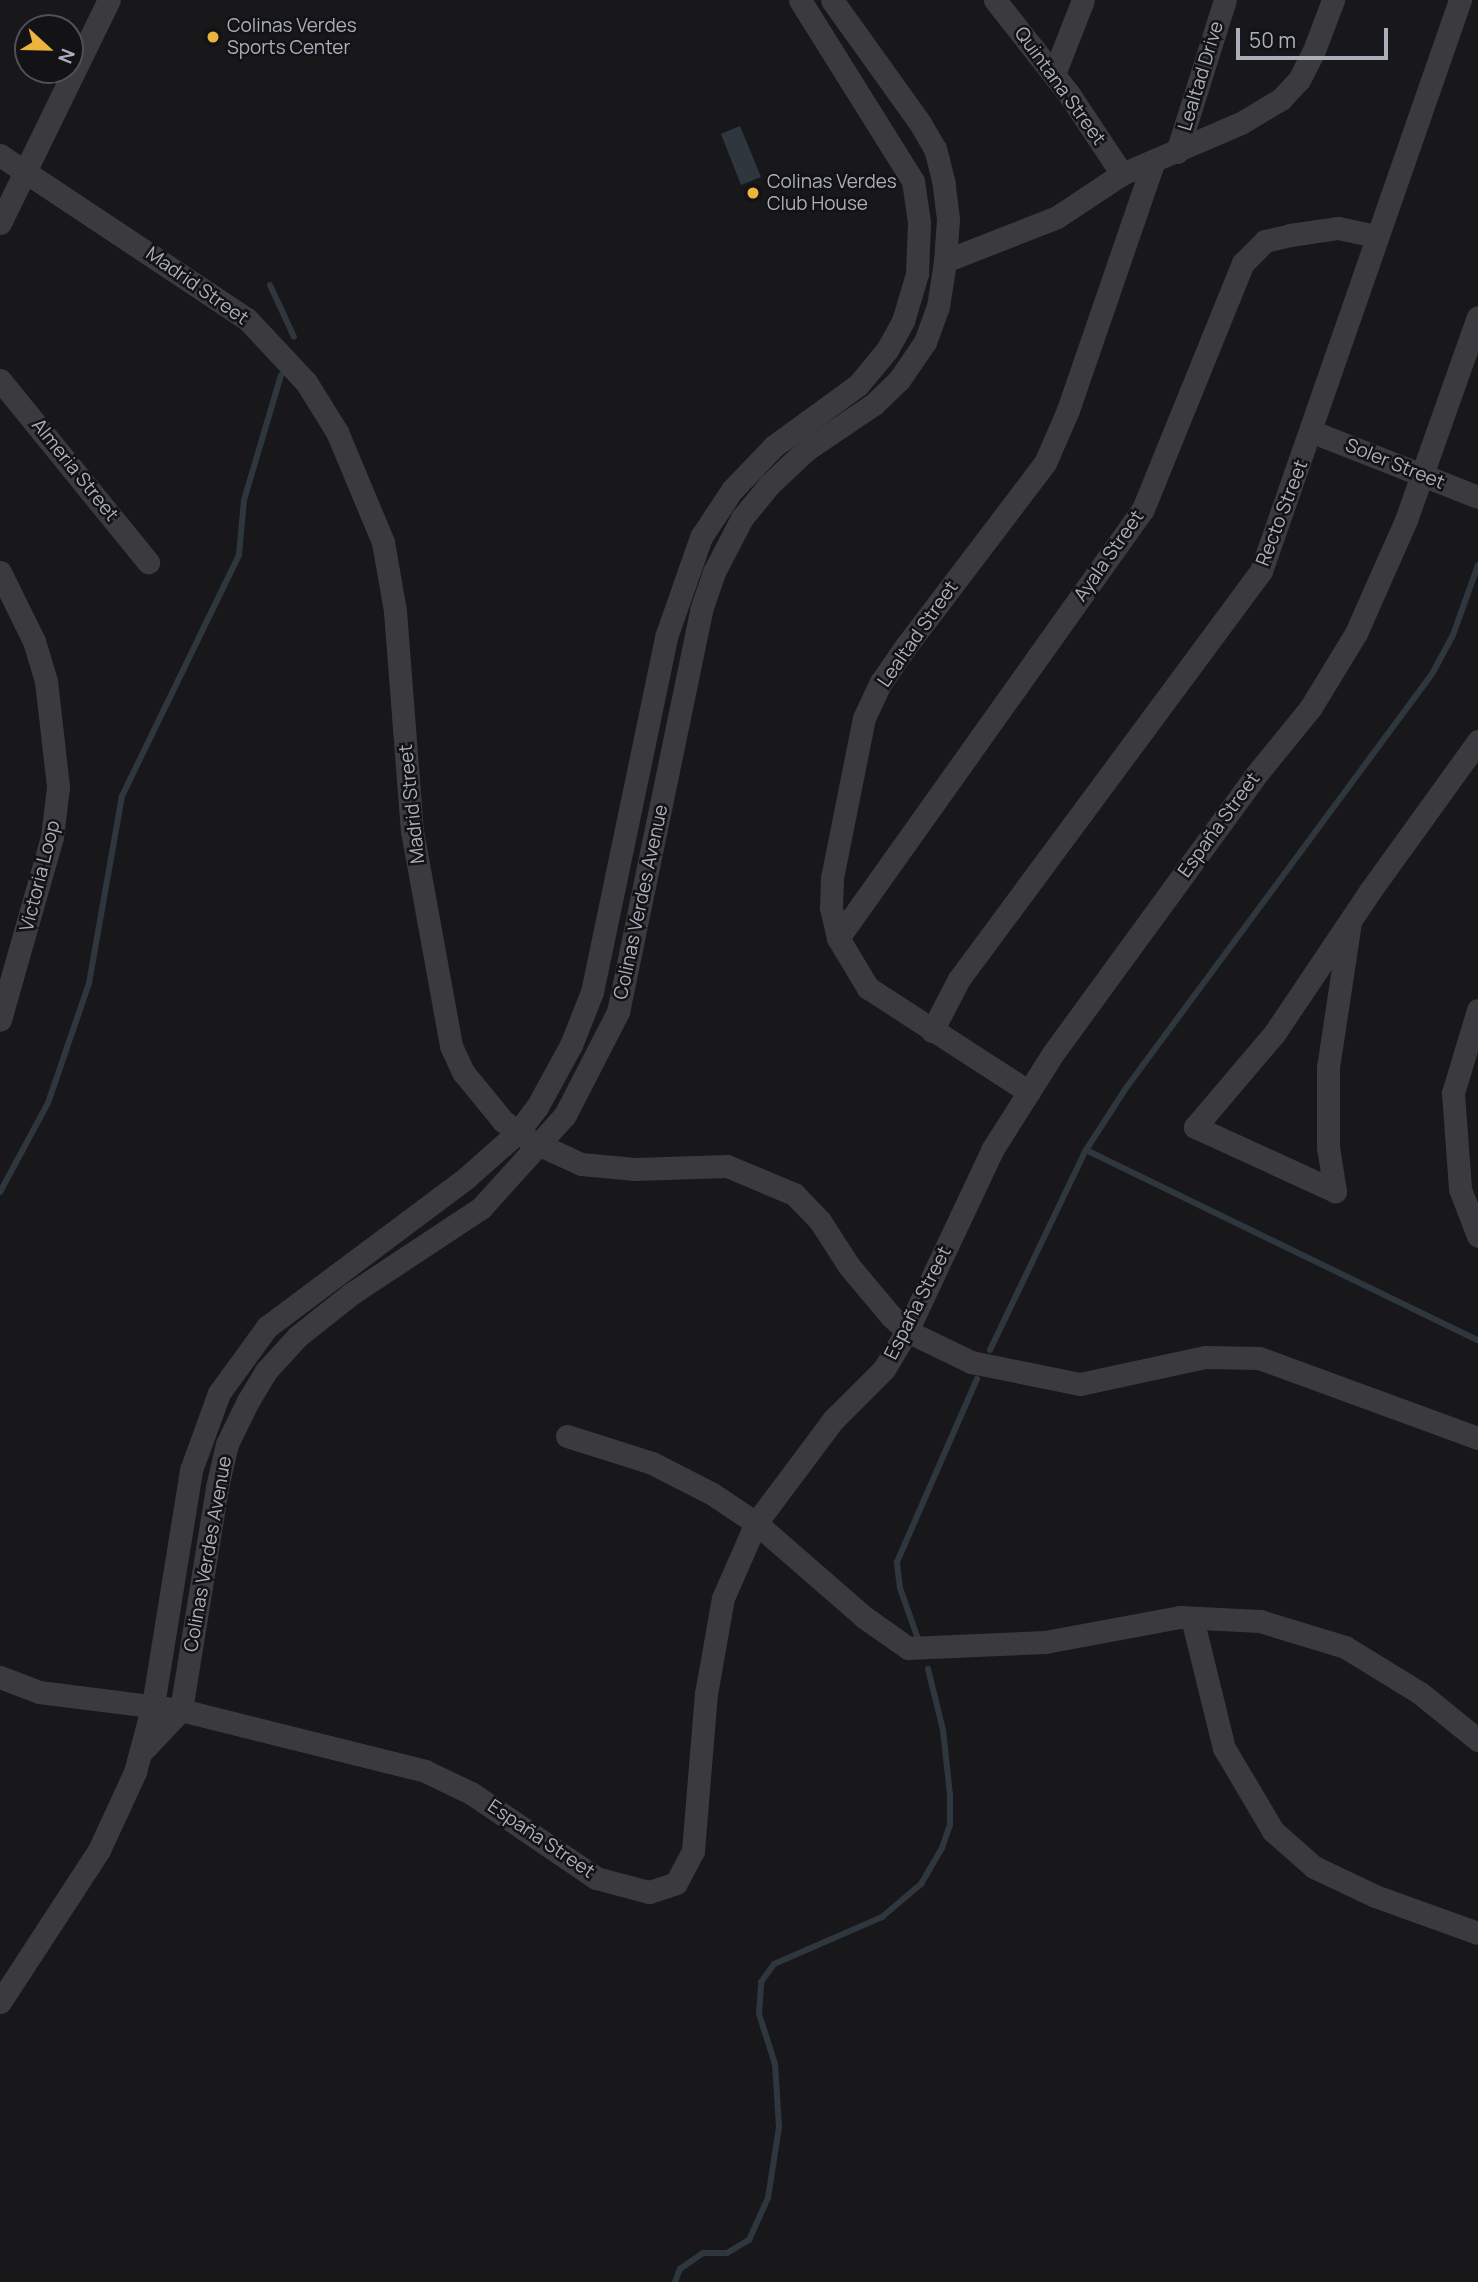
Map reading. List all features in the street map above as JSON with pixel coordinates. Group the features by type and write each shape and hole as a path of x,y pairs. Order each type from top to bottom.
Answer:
{"street":[{"path":"0,223 109,0"},
{"name":"Colinas Verdes Avenue","path":"0,2003 99,1850 142,1751 153,1705 191,1470 205,1425 241,1357 267,1328 321,1283 466,1178 519,1132 571,1045 592,992 666,637 701,537 732,490 774,446 858,385 887,350 903,321 917,274 919,222 914,181 800,0"},
{"name":"Colinas Verdes Avenue","path":"142,1751 181,1710 227,1444 266,1371 299,1336 351,1294 481,1208 541,1146 565,1115 618,1012 701,610 714,572 742,518 769,485 806,450 874,404 899,380 925,342 938,307 948,219 934,149 832,0"},
{"name":"Quintana Street","path":"995,0 1054,74 1122,174"},
{"path":"1054,74 1083,0"},
{"name":"Lealtad Drive","path":"1177,152 1225,0"},
{"path":"945,261 1057,217 1122,174 1177,152 1281,99 1308,62 1333,0"},
{"name":"Recto Street","path":"932,1031 959,979 1261,571 1313,432 1376,236 1460,0"},
{"name":"Madrid Street","path":"0,155 247,319 306,382 337,432 383,542 395,611 412,831 451,1046 483,1100 519,1132 541,1146 581,1164 610,1168 727,1166 794,1194 820,1220 849,1266 907,1331"},
{"name":"Lealtad Street","path":"1029,1092 868,988 838,937 831,907 832,878 864,718 881,682 906,646 1045,463 1068,410 1153,163"},
{"name":"Ayala Street","path":"838,937 1143,509 1243,263 1265,241 1290,235 1338,228 1376,236"},
{"name":"España Street","path":"0,1677 39,1692 181,1710 425,1771 471,1793 596,1878 649,1892 676,1883 693,1851 706,1694 723,1598 756,1523 833,1420 884,1369 907,1331 992,1150 1029,1092 1091,997 1311,707 1378,590 1478,317"},
{"name":"Almeria Street","path":"0,380 148,562"},
{"name":"Soler Street","path":"1313,432 1478,496"},
{"name":"Victoria Loop","path":"0,572 24,618 46,681 58,788 52,838 0,1020"},
{"path":"1350,922 1328,1067 1328,1147 1335,1191 1195,1128 1274,1034 1350,922 1478,741"},
{"path":"1478,1010 1453,1093 1460,1189 1478,1236"},
{"path":"907,1331 981,1365 1080,1384 1205,1357 1259,1358 1478,1438"},
{"path":"567,1436 652,1463 711,1493 756,1523 864,1617 908,1648 935,1650 1045,1643 1192,1618 1260,1622 1345,1647 1420,1693 1478,1741"},
{"path":"1192,1618 1224,1748 1273,1832 1314,1867 1375,1896 1478,1933"}],"shaded area":[{"path":"740,126 761,177 741,185 721,134"}],"waterway":[{"path":"270,285 294,337"},
{"path":"0,1192 48,1103 89,983 122,796 239,555 244,500 281,375"},
{"path":"990,1350 1086,1150 1126,1088 1432,674 1453,635 1478,565"},
{"path":"1086,1150 1478,1340"},
{"path":"917,1636 900,1588 897,1562 977,1379"},
{"path":"675,2282 680,2269 703,2253 727,2253 749,2240 768,2198 779,2127 775,2064 759,2014 761,1982 774,1964 882,1917 921,1884 942,1848 950,1825 950,1795 943,1730 928,1669"}],"place":[{"name":"Colinas Verdes Sports Center","path":"213,37"},
{"name":"Colinas Verdes Club House","path":"753,193"}]}
